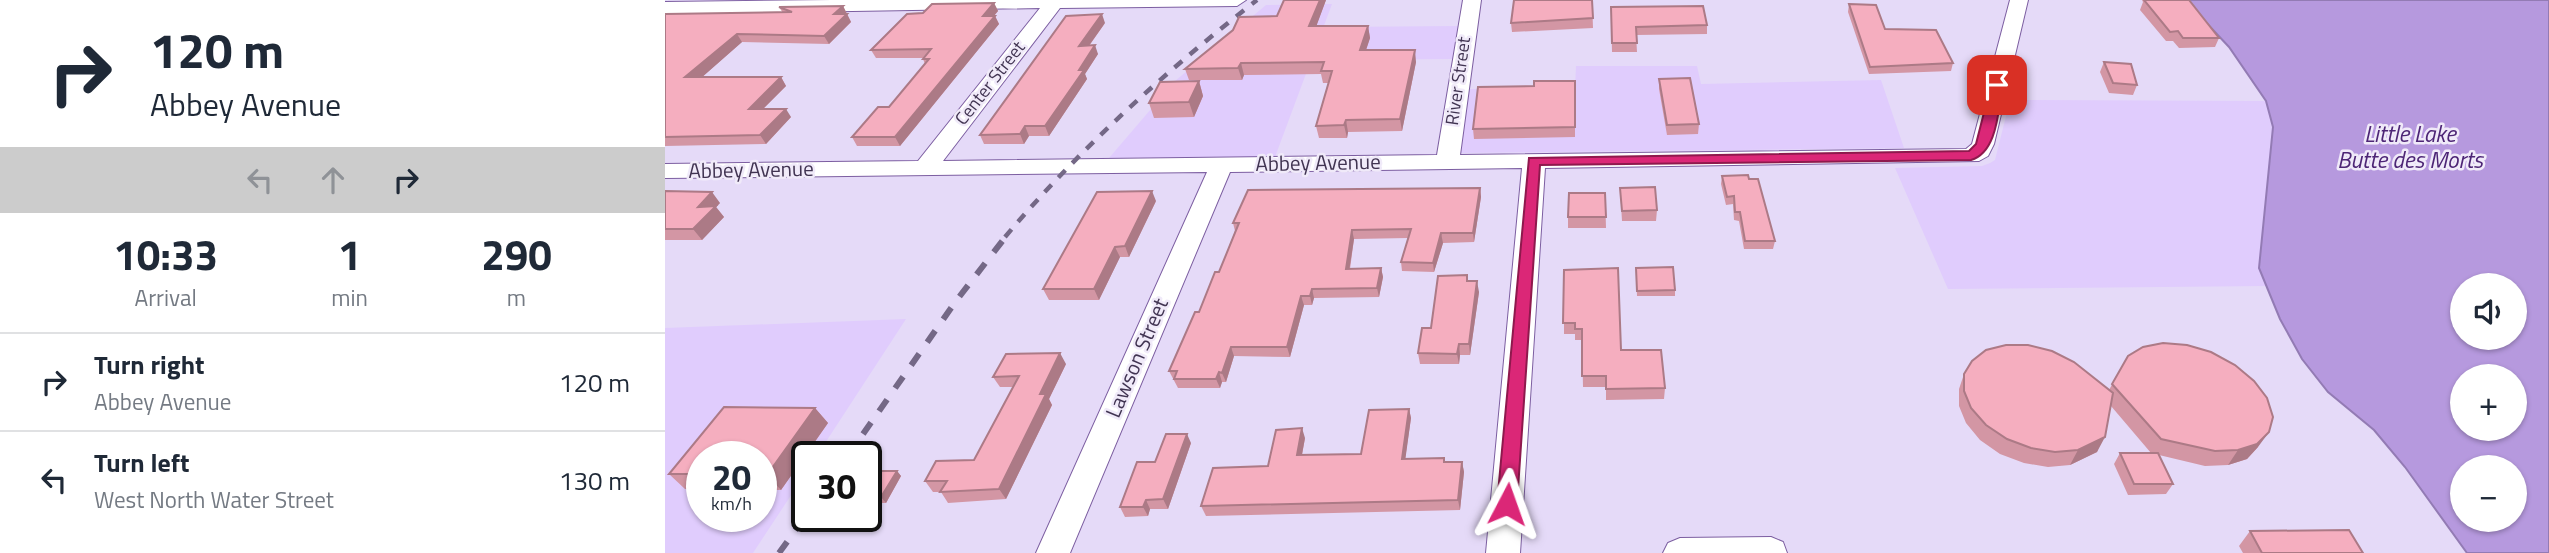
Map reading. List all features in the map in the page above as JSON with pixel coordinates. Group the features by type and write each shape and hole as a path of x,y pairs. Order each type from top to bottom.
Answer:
{"street":[{"path":"665,8 1237,0"},
{"name":"River Street","path":"1447,162 1472,0"},
{"name":"Abbey Avenue","path":"665,171 1971,156 1980,151 1983,144 2019,0"},
{"name":"Center Street","path":"925,168 1055,2"},
{"path":"1503,553 1534,161"},
{"name":"Lawson Street","path":"1053,553 1222,164"},
{"path":"1680,553 1771,552"}],"shaded area":[{"path":"1332,4 1275,157 1109,158 1175,81 1266,5"},
{"path":"1458,26 1452,59 1320,60 1332,27"},
{"path":"1576,66 1697,66 1701,84 1881,80 1904,148 1461,153 1458,148 1469,89 1575,89"},
{"path":"2010,100 2266,101 2273,127 2259,267 2267,286 1948,289 1895,168 1982,166 1990,163 1995,160"},
{"path":"906,319 826,441 791,441 791,495 777,517 777,441 686,441 686,532 767,532 753,553 665,553 665,328"}],"water":[{"name":"Little Lake Butte des Morts","path":"2185,0 2549,0 2549,553 2467,553 2452,532 2527,532 2527,455 2450,455 2450,529 2405,467 2374,430 2328,392 2302,359 2280,319 2259,268 2273,127 2266,101 2229,47"}],"building":[{"path":"1284,0 1320,0 1309,26 1368,26 1360,50 1415,50 1400,119 1346,120 1344,125 1316,126 1332,71 1321,71 1324,62 1241,63 1238,68 1185,69 1233,30 1239,17 1277,16"},
{"path":"1514,0 1592,0 1593,18 1511,23"},
{"path":"2144,0 2189,0 2219,38 2183,38 2178,31 2170,32"},
{"path":"994,3 983,16 995,16 895,137 852,137 878,107 889,107 929,59 923,59 931,49 871,50 907,14 923,13 932,4"},
{"path":"1849,4 1876,5 1885,29 1936,30 1953,63 1870,67"},
{"path":"843,6 834,14 847,14 824,36 737,34 685,77 781,77 749,109 786,109 760,135 665,137 665,14 792,12 779,7"},
{"path":"1703,6 1707,25 1636,27 1637,43 1612,43 1611,7"},
{"path":"1102,14 1079,46 1095,45 1079,70 1084,70 1045,126 1025,126 1020,134 980,135 1066,16"},
{"path":"2104,62 2131,64 2137,85 2113,83"},
{"path":"1690,78 1699,124 1667,125 1659,79"},
{"path":"1199,81 1189,102 1149,103 1160,82"},
{"path":"1534,81 1575,81 1575,127 1473,129 1478,87 1534,86"},
{"path":"1748,175 1749,179 1758,179 1775,241 1745,241 1740,212 1735,212 1734,196 1727,197 1722,176"},
{"path":"1655,187 1657,210 1622,211 1620,188"},
{"path":"1480,188 1473,233 1441,233 1433,263 1401,262 1411,229 1352,230 1346,269 1381,268 1377,288 1312,289 1310,296 1301,296 1287,347 1231,347 1222,373 1219,372 1216,379 1174,379 1177,371 1169,371 1195,312 1199,312 1215,272 1219,272 1239,223 1233,223 1248,190"},
{"path":"665,191 712,192 698,207 716,206 693,229 665,229"},
{"path":"1152,191 1125,246 1115,247 1094,289 1043,289 1097,192"},
{"path":"1569,193 1605,193 1606,217 1568,217"},
{"path":"1673,267 1675,290 1637,291 1636,268"},
{"path":"1618,268 1621,350 1661,350 1665,388 1606,389 1606,376 1582,376 1582,329 1575,329 1575,323 1563,323 1564,270"},
{"path":"1467,275 1467,281 1477,281 1469,344 1459,344 1457,354 1418,353 1422,328 1431,328 1438,276"},
{"path":"2163,343 2187,345 2211,352 2235,365 2254,381 2267,398 2273,417 2269,432 2257,444 2238,450 2215,451 2161,439 2112,384 2128,356 2143,347"},
{"path":"2006,345 2028,345 2052,351 2074,362 2113,393 2105,437 2078,450 2055,452 2031,448 2007,439 1986,425 1971,408 1964,391 1964,374 1972,361 1986,350"},
{"path":"1060,353 1040,394 1046,394 999,489 940,492 947,481 925,481 936,461 974,460 1019,376 993,377 1006,354"},
{"path":"724,407 815,408 777,461 777,441 696,441"},
{"path":"1409,409 1402,459 1444,458 1444,462 1462,462 1458,500 1201,506 1213,468 1268,466 1276,430 1302,428 1297,455 1361,454 1369,410"},
{"path":"1166,434 1187,434 1163,499 1146,500 1143,507 1120,507 1137,462 1155,462"},
{"path":"686,453 686,474 669,474"},
{"path":"2120,453 2158,453 2173,484 2134,484"},
{"path":"882,471 897,471 882,495"},
{"path":"2349,530 2363,553 2262,553 2250,531"}],"railway":[{"path":"1005,237 1063,172 1125,112 1190,54 1257,0"},
{"path":"858,441 956,301 1007,235"},
{"path":"779,553 794,532"}],"route":[{"path":"1507,504 1534,161 1971,156 1980,151 1983,144 1997,85"}]}
